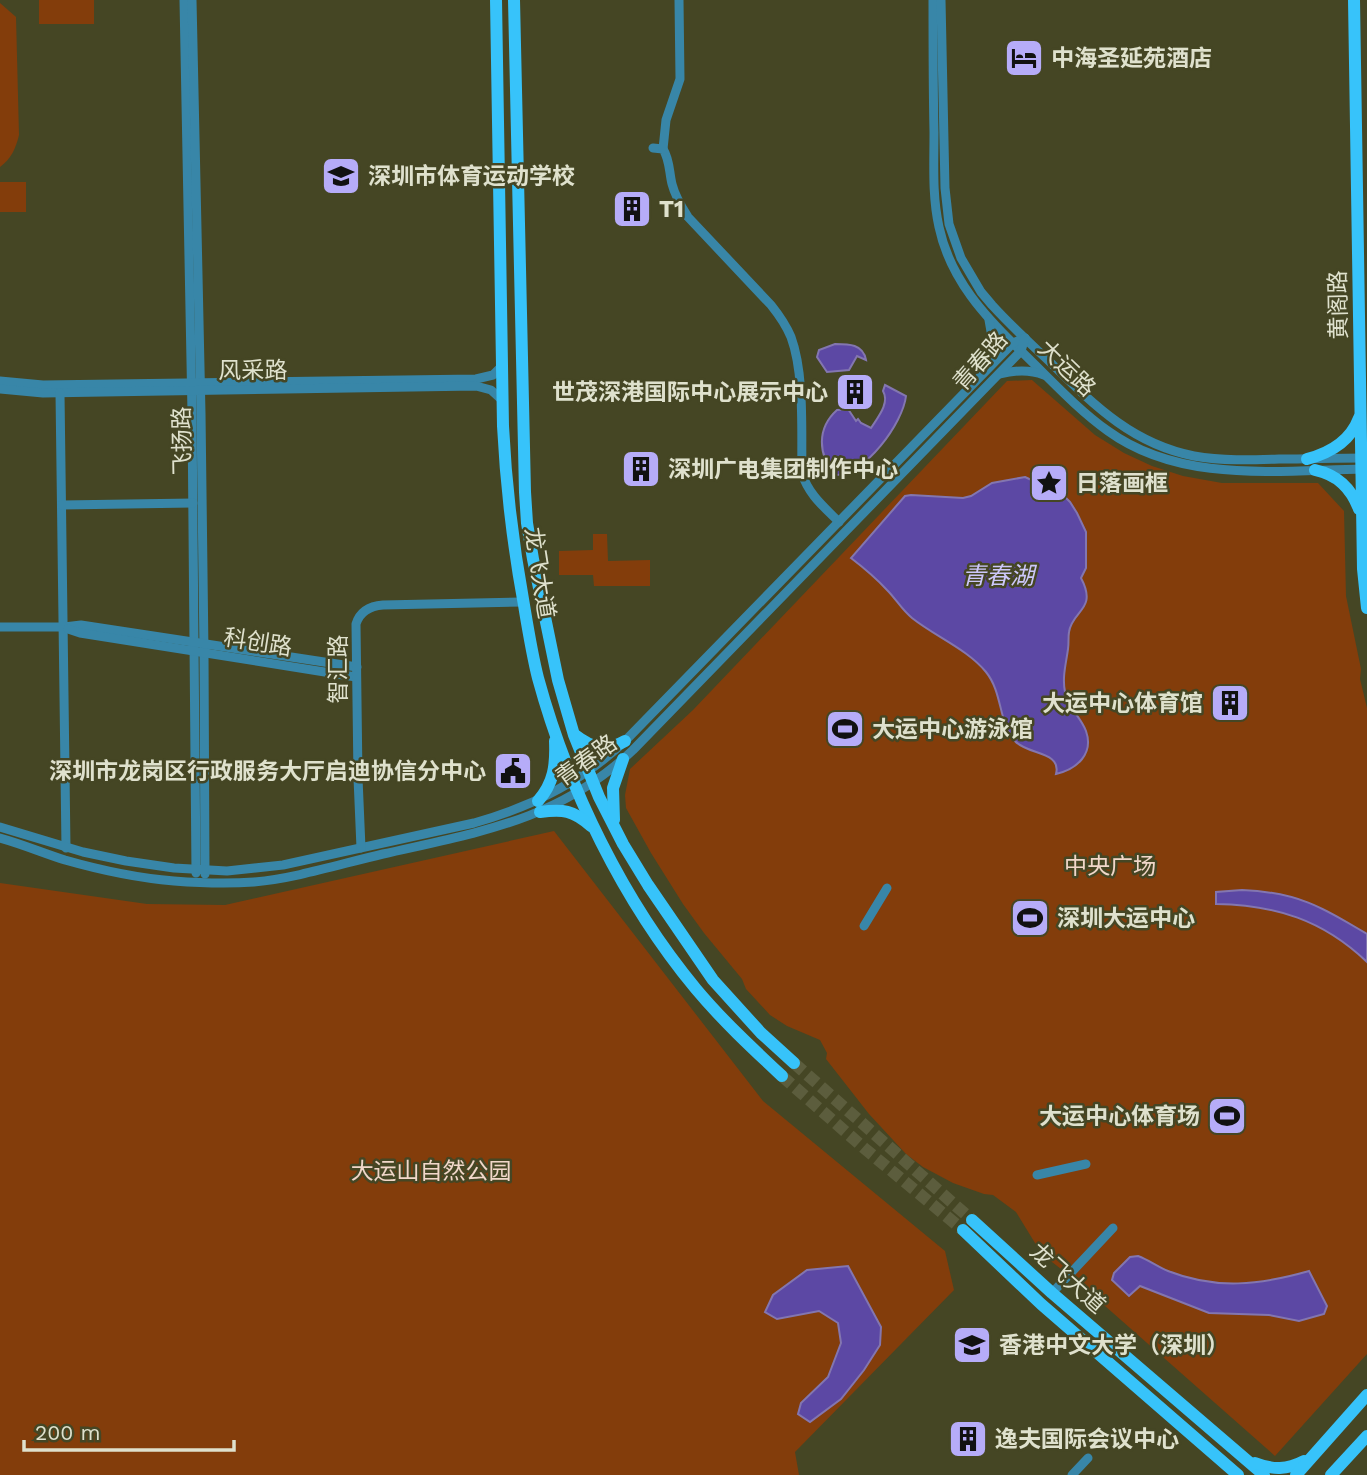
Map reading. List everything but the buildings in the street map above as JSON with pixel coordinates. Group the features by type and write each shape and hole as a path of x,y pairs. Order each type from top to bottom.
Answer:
{"main road":[{"name":"龙飞大道","path":"496,0 502,400 508,498 515,555 538,677 576,787 610,860 676,963 717,1013 782,1076"},
{"name":"龙飞大道","path":"514,0 527,523 558,680 574,735 591,777 615,828 648,885 713,980 761,1033 794,1063"},
{"name":"黄阁路","path":"1354,0 1360,415 1364,463 1363,569 1367,608"},
{"path":"1360,415 1351,434 1335,449 1311,464 1341,481 1349,489 1362,520"},
{"path":"555,731 554,772 539,806 570,812 595,830"},
{"path":"574,735 597,747 610,747 625,741"},
{"path":"615,828 613,788 623,760"},
{"name":"龙飞大道","path":"1237,1475 1041,1304 968,1225 1052,1293 1264,1475"},
{"path":"1296,1475 1367,1395"},
{"path":"1331,1475 1367,1436"},
{"path":"1244,1458 1268,1468 1280,1469 1290,1468 1314,1455"}],"street":[{"name":"飞扬路","path":"184,0 196,386 193,503 199,647"},
{"name":"飞扬路","path":"192,0 201,882"},
{"path":"679,0 680,79 658,148 668,158 673,187 688,217 771,305 791,337 800,381 802,473 805,485 839,522"},
{"name":"大运路","path":"933,0 934,187 939,228 953,268 988,318 1108,432 1157,457 1194,467 1215,469 1364,463"},
{"name":"大运路","path":"941,0 945,188 949,224 961,258 981,292 1003,317 1107,416 1122,427 1175,451 1216,459 1311,464"},
{"path":"988,318 993,343 988,369"},
{"name":"青春路","path":"591,777 1013,343 1025,338"},
{"name":"青春路","path":"0,838 81,864 152,878 240,883 287,877 489,830 539,806 623,760 1021,351 1025,338"},
{"name":"风采路","path":"0,389 60,393 196,386 476,379 493,375 502,366"},
{"path":"996,376 1027,370 1049,378"},
{"name":"风采路","path":"0,382 43,385 476,386 491,390 502,400"},
{"path":"60,393 66,848"},
{"path":"62,505 193,503"},
{"name":"智汇路","path":"360,848 356,624 361,614 370,607 383,605 524,602"},
{"name":"科创路","path":"0,627 64,627 79,633 199,647 357,672"},
{"name":"青春路","path":"0,827 66,848 126,861 174,868 227,871 264,868 474,823 517,809 539,806"},
{"path":"864,926 887,888"},
{"path":"1037,1175 1086,1164"},
{"path":"1052,1293 1113,1228"},
{"path":"1072,1475 1088,1458"}],"green space":[{"path":"39,0 94,0 94,24 39,24"},
{"path":"0,3 16,17 19,135 12,153 0,167"},
{"path":"0,182 26,182 26,212 0,212"},
{"name":"深圳大运中心","path":"1032,380 1095,435 1152,466 1183,476 1222,483 1318,483 1344,511 1346,596 1367,708 1367,1354 1275,1456 1052,1262 1035,1243 1016,1212 993,1195 953,1183 923,1167 906,1154 869,1114 826,1059 827,1053 820,1040 787,1026 770,1015 746,989 742,979 683,904 626,808 625,795 630,769 693,710 1007,381"},
{"path":"593,534 607,534 608,561 650,560 650,586 594,586 593,575 559,575 559,551 593,550"},
{"name":"大运山自然公园","path":"554,831 763,1101 945,1251 954,1290 795,1452 799,1475 0,1475 0,883 147,904 225,905"}],"water":[{"path":"835,344 859,348 866,360 857,356 849,370 827,372 817,357 819,350"},
{"path":"885,385 906,396 898,420 881,446 870,457 847,473 836,475 825,459 822,442 830,417 837,410 848,409 856,421 858,419 871,428 884,405"},
{"name":"青春湖","path":"1025,477 1062,494 1077,513 1086,532 1086,568 1081,578 1087,597 1069,632 1064,681 1069,703 1086,731 1088,747 1077,764 1056,774 1054,761 1015,741 986,672 961,650 912,618 879,581 851,558 905,496 963,498 992,483"},
{"path":"1242,890 1294,898 1351,924 1367,934 1367,962 1333,935 1298,918 1259,908 1216,904 1216,892"},
{"path":"1138,1256 1186,1277 1221,1283 1273,1280 1309,1271 1327,1306 1324,1314 1299,1321 1269,1315 1209,1313 1140,1286 1129,1296 1112,1280 1114,1273 1130,1257"},
{"path":"848,1266 881,1327 880,1345 841,1399 810,1422 798,1414 801,1403 828,1377 841,1343 838,1323 819,1311 777,1319 765,1312 773,1295 807,1270"}],"tunnel":[{"path":"794,1063 972,1220"},
{"path":"782,1076 963,1230"}],"place":[{"name":"中海圣延苑酒店","path":"1024,58"},
{"name":"深圳市体育运动学校","path":"341,176"},
{"name":"T1","path":"632,209"},
{"name":"世茂深港国际中心展示中心","path":"855,392"},
{"name":"深圳广电集团制作中心","path":"641,469"},
{"name":"日落画框","path":"1049,483"},
{"name":"大运中心体育馆","path":"1230,703"},
{"name":"大运中心游泳馆","path":"845,729"},
{"name":"深圳市龙岗区行政服务大厅启迪协信分中心","path":"513,771"},
{"name":"深圳大运中心","path":"1030,918"},
{"name":"大运中心体育场","path":"1227,1116"},
{"name":"香港中文大学（深圳）","path":"972,1345"},
{"name":"逸夫国际会议中心","path":"968,1439"}],"park label":[{"name":"中央广场","path":"1110,866"}]}
